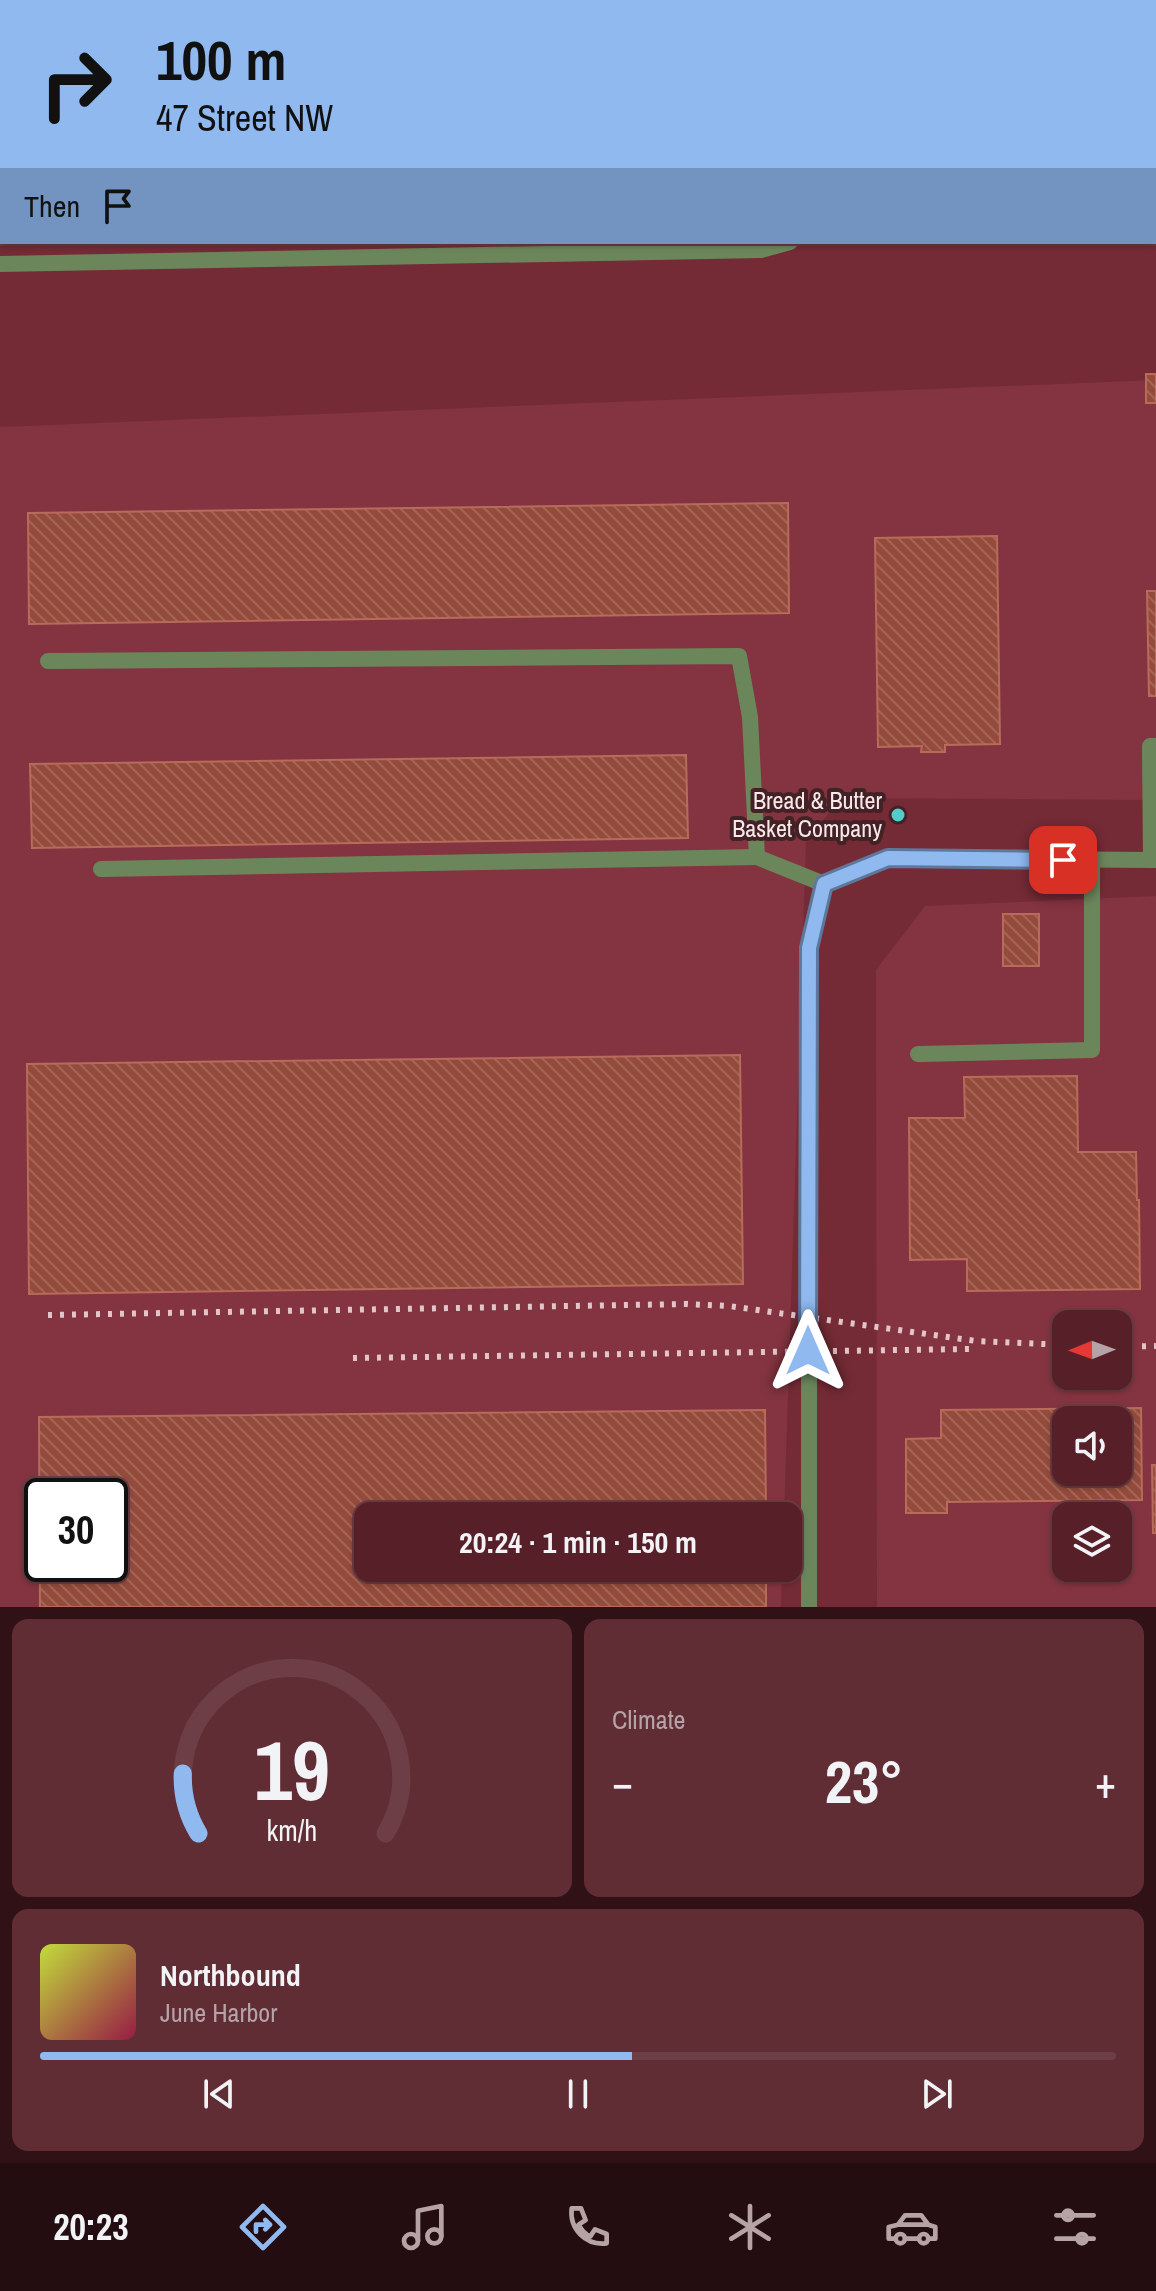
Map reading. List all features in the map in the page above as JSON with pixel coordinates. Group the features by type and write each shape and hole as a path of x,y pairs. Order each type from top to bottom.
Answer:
{"street":[{"path":"0,264 623,247 761,250 783,244"},
{"path":"48,661 739,656 750,717 757,857"},
{"path":"101,869 757,857 824,884 888,858 1154,860 1150,746 1156,746"},
{"path":"918,1054 1092,1050 1092,860"},
{"path":"809,1607 809,948 824,884"}],"shaded area":[{"path":"1156,380 1156,800 841,798 806,842 784,1502 354,1502 354,1582 782,1582 781,1607 0,1607 0,427"},
{"path":"1156,896 1156,1607 877,1607 876,970 925,906"}],"building":[{"path":"1146,374 1156,374 1156,403 1146,403"},
{"path":"788,503 789,613 29,624 28,513"},
{"path":"997,536 1000,744 945,745 945,752 921,752 922,746 878,747 875,538"},
{"path":"1147,591 1156,591 1156,696 1149,696"},
{"path":"686,755 688,838 32,848 30,764"},
{"path":"1003,914 1039,914 1039,966 1003,966"},
{"path":"740,1055 743,1284 29,1294 27,1064"},
{"path":"1077,1076 1078,1152 1136,1152 1140,1289 967,1291 967,1259 910,1260 909,1118 965,1118 964,1077"},
{"path":"1132,1408 1141,1408 1142,1500 947,1502 947,1513 906,1513 906,1439 941,1438 941,1410 1052,1409 1052,1486 1132,1486"},
{"path":"765,1410 766,1502 354,1502 354,1582 766,1582 766,1607 40,1607 40,1582 128,1582 128,1478 39,1478 39,1417"},
{"path":"1152,1465 1156,1465 1156,1533 1153,1533"}],"railway":[{"path":"48,1315 686,1304 729,1306 976,1341 1052,1344"},
{"path":"1132,1347 1156,1346"},
{"path":"353,1358 970,1349"}],"place":[{"name":"Bread & Butter Basket Company","path":"898,815"}],"route":[{"path":"808,1351 809,948 824,884 888,858 1063,860"}]}
